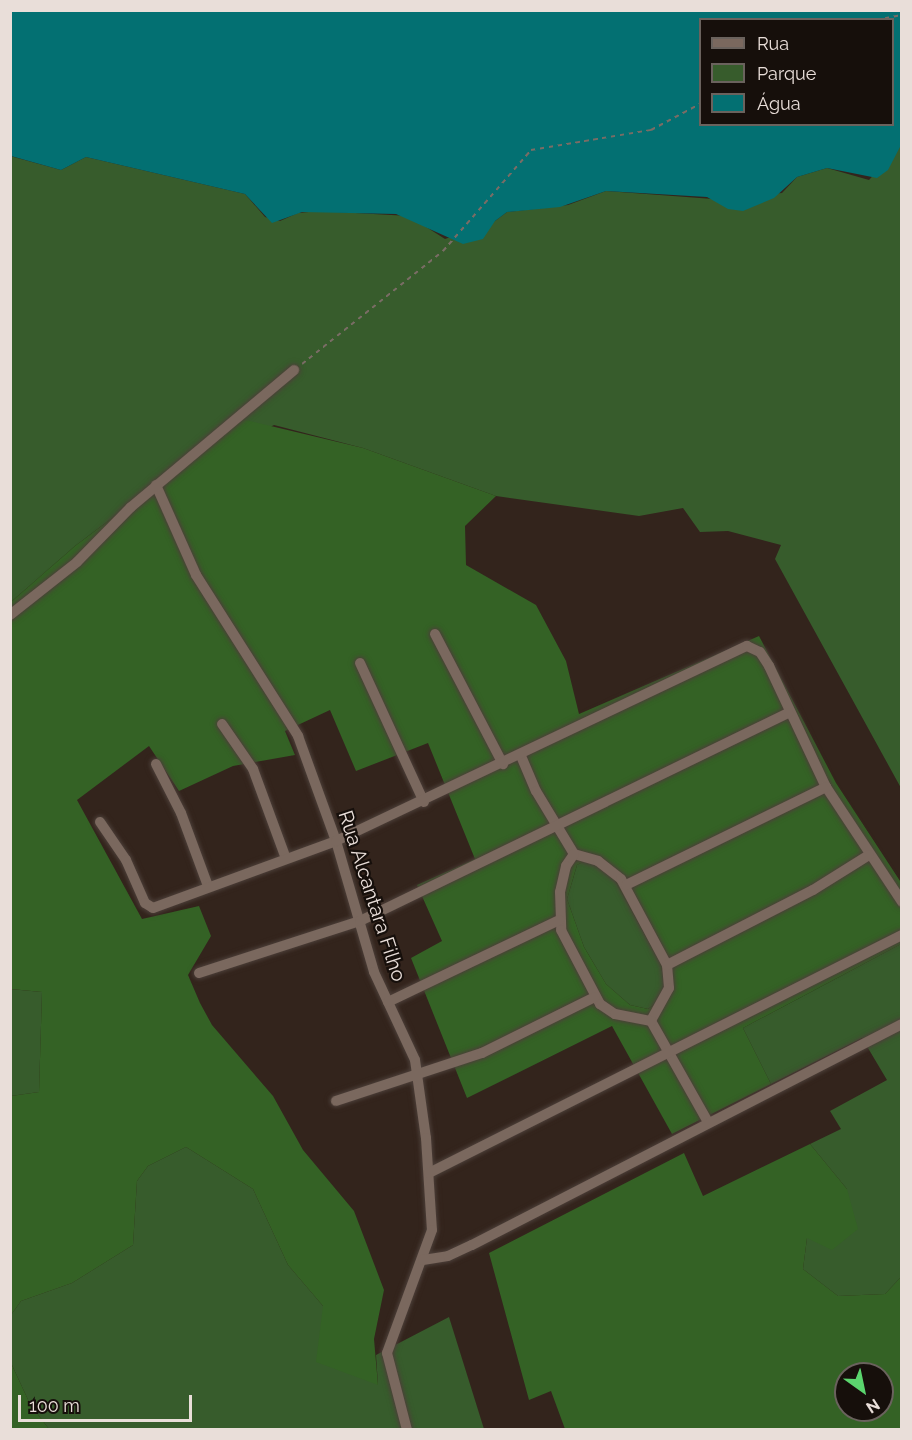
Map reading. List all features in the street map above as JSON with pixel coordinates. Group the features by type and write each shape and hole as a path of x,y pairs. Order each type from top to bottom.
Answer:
{"street":[{"path":"10,615 77,562 156,485 294,370"},
{"name":"Rua Alcantara Filho","path":"156,485 196,575 293,727 306,753 336,841 374,972 410,1044 418,1076 429,1173 432,1230 423,1260 387,1353 407,1430"},
{"path":"435,634 503,764"},
{"path":"100,822 126,860 148,907 285,856 336,841 521,756 747,646 760,652 769,666 788,713 826,787 902,902"},
{"path":"360,663 423,802"},
{"path":"199,973 360,921 788,713"},
{"path":"222,724 254,770 285,856"},
{"path":"521,756 536,791 574,854"},
{"path":"156,764 182,813 208,886"},
{"path":"626,885 826,787"},
{"path":"574,854 585,855 608,866 626,885 667,965 669,988 651,1021"},
{"path":"574,854 564,873 559,920 595,997 615,1014 651,1021 708,1122"},
{"path":"667,965 813,890 869,855"},
{"path":"388,1002 559,920"},
{"path":"429,1173 902,935"},
{"path":"336,1101 418,1076 501,1044 595,997"},
{"path":"423,1260 448,1256 472,1245 902,1024"}],"path":[{"path":"886,18 902,15"},
{"path":"294,370 443,251 531,150 651,130 699,105"}],"green space":[{"path":"901,145 901,788 775,559 781,545 728,531 700,532 683,508 639,516 496,496 363,448 274,425 156,485 75,546 11,602 10,156 61,170 86,157 245,194 265,217 280,221 298,213 319,211 409,216 445,239 495,221 507,212 568,205 606,191 713,199 782,193 797,177 827,168 869,180"},
{"path":"233,417 363,448 496,496 465,526 466,565 536,605 566,661 579,714 759,636 836,783 902,884 901,944 743,1028 771,1084 672,1134 612,1026 467,1098 411,958 442,941 417,885 475,859 428,743 356,771 330,710 285,731 295,755 233,766 179,791 149,746 77,800 142,919 199,906 211,936 188,975 200,1003 212,1025 273,1096 303,1150 354,1211 384,1290 374,1339 378,1385 316,1362 323,1306 288,1265 253,1189 186,1147 148,1166 137,1181 133,1245 72,1283 21,1301 11,1315 11,1096 39,1092 42,992 11,989 11,602 75,546 156,485","holes":["588,859 613,877 660,962 665,986 658,1002 648,1009 630,1005 606,984 584,947 567,899 577,865"]},
{"path":"588,859 613,877 660,962 665,986 658,1002 648,1009 630,1005 606,984 584,947 567,899 577,865"},
{"path":"901,944 900,1278 885,1294 838,1296 803,1269 807,1238 847,1189 810,1144 841,1129 830,1111 887,1080 862,1038 771,1084 743,1028"},
{"path":"10,989 42,992 39,1092 11,1096"},
{"path":"810,1144 847,1189 858,1229 832,1250 807,1238 803,1269 838,1296 885,1294 900,1278 901,1251 901,1429 565,1429 551,1391 529,1400 489,1253 684,1153 703,1196"},
{"path":"186,1147 253,1189 288,1265 323,1306 378,1385 376,1355 449,1317 484,1429 49,1429 30,1404 11,1363 11,1315 21,1301 72,1283 133,1245 137,1181 148,1166"},
{"path":"11,1363 30,1404 49,1429 11,1429"}],"water":[{"path":"10,11 901,11 901,145 888,170 877,178 827,168 797,177 774,198 743,211 728,209 707,197 606,191 560,207 507,212 495,221 483,239 463,244 396,214 302,212 272,223 245,194 86,157 61,170 11,156"}]}
